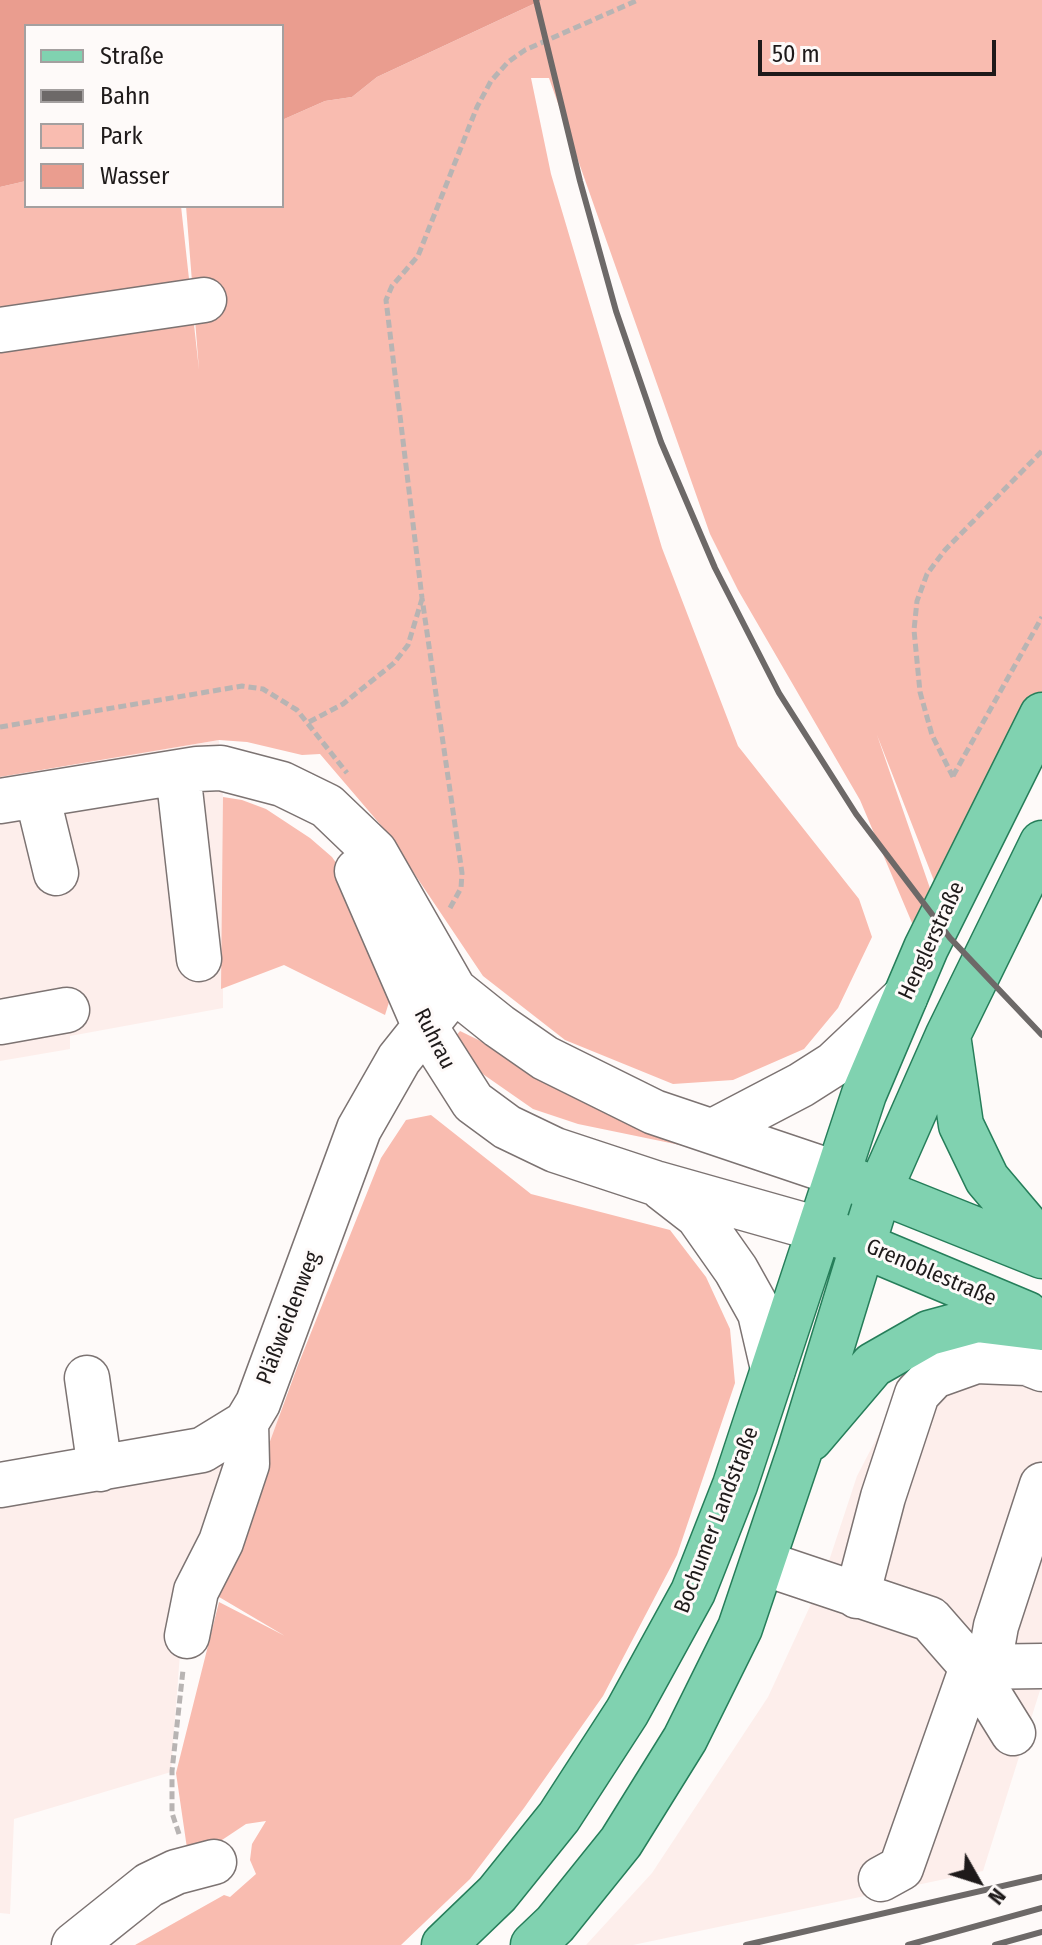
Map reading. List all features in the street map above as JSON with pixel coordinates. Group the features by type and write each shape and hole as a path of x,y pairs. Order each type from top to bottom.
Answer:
{"main road":[{"name":"Henglerstraße","path":"835,1173 905,997 1042,715"},
{"path":"533,1945 555,1924 621,1842 685,1739 740,1628 800,1450 880,1189 948,1035 1042,843"},
{"path":"948,1035 961,1125 987,1179 1042,1244"},
{"path":"835,1173 1042,1256"},
{"name":"Bochumer Landstraße","path":"444,1945 497,1894 559,1817 627,1712 693,1592 735,1485 835,1173"},
{"name":"Grenoblestraße","path":"818,1229 862,1243 1042,1321"},
{"path":"800,1450 873,1365 929,1333 977,1320 1042,1328"}],"street":[{"path":"0,330 204,300"},
{"name":"Ruhrau","path":"19,798 221,768 246,773 327,806 375,852 454,990 545,1058 654,1112 715,1130 835,1173"},
{"path":"178,772 199,959"},
{"name":"Ruhrau","path":"307,797 332,826 369,893 424,1025 473,1102 507,1127 555,1150 655,1183 818,1229"},
{"path":"19,798 56,873"},
{"name":"Pläßweidenweg","path":"246,1423 263,1389 359,1129 399,1059 454,990"},
{"path":"715,1130 834,1064 905,997"},
{"path":"0,1022 67,1010"},
{"name":"Ruhrau","path":"655,1183 698,1216 736,1270 760,1313 773,1369"},
{"path":"857,1596 883,1497 917,1394 934,1376 976,1361 1027,1363 1042,1369"},
{"path":"87,1378 100,1469"},
{"path":"0,1485 202,1450 246,1423"},
{"path":"187,1636 196,1591 221,1542 247,1464 246,1423"},
{"path":"1013,1733 1005,1667 992,1648 996,1626 1042,1485"},
{"path":"763,1563 930,1619 1005,1667"},
{"path":"907,1863 1005,1667"},
{"path":"74,1945 149,1885 176,1872 214,1862"}],"path":[{"path":"446,913 461,888 462,873 422,598 386,300 392,286 418,256 477,107 491,81 508,62 525,50 638,0"},
{"path":"1042,451 945,550 927,574 917,601 914,630 920,692 932,735 953,777 1042,617"},
{"path":"0,727 242,686 281,697 309,722 365,688 394,663 408,645 422,598"},
{"path":"187,1636 172,1771 172,1813 181,1839 214,1862"}],"shaded area":[{"path":"219,740 223,797 223,1008 70,1036 70,1049 0,1061 0,777"},
{"path":"1042,1356 1042,1684 983,1871 633,1945 586,1945 652,1873 768,1697 824,1576 857,1476 897,1399"},
{"path":"282,1414 214,1594 182,1627 171,1772 14,1819 10,1914 0,1913 0,1489 244,1428"}],"green space":[{"path":"542,0 1042,0 1042,695 938,891 877,735 933,897 915,930 860,800 738,590 710,534 549,78 531,78 551,174 662,548 738,746 859,899 872,937 838,1008 804,1049 733,1080 673,1084 565,1040 483,976 385,830 320,754 302,755 247,742 219,740 0,777 0,187 24,181 24,208 181,208 199,370 186,208 284,208 284,119 325,101 352,97 377,77"},
{"path":"223,797 266,809 310,838 332,857 348,880 390,999 385,1015 284,965 221,989"},
{"path":"460,1031 709,1151 578,1124 533,1109 477,1070 454,1038"},
{"path":"431,1115 531,1194 670,1230 706,1277 730,1329 735,1383 677,1555 603,1696 524,1808 470,1879 401,1945 135,1945 224,1895 230,1897 256,1874 250,1860 252,1844 266,1821 246,1824 189,1862 176,1773 219,1602 285,1636 214,1594 298,1365 381,1158 406,1120"}],"water":[{"path":"0,0 542,0 377,77 352,97 325,101 284,119 284,24 24,24 24,181 0,187"}],"railway":[{"path":"536,0 580,181 616,311 661,442 715,568 779,693 856,814 950,938 1042,1035"},
{"path":"746,1945 1042,1877"},
{"path":"908,1945 1042,1908"},
{"path":"995,1945 1042,1932"}]}
